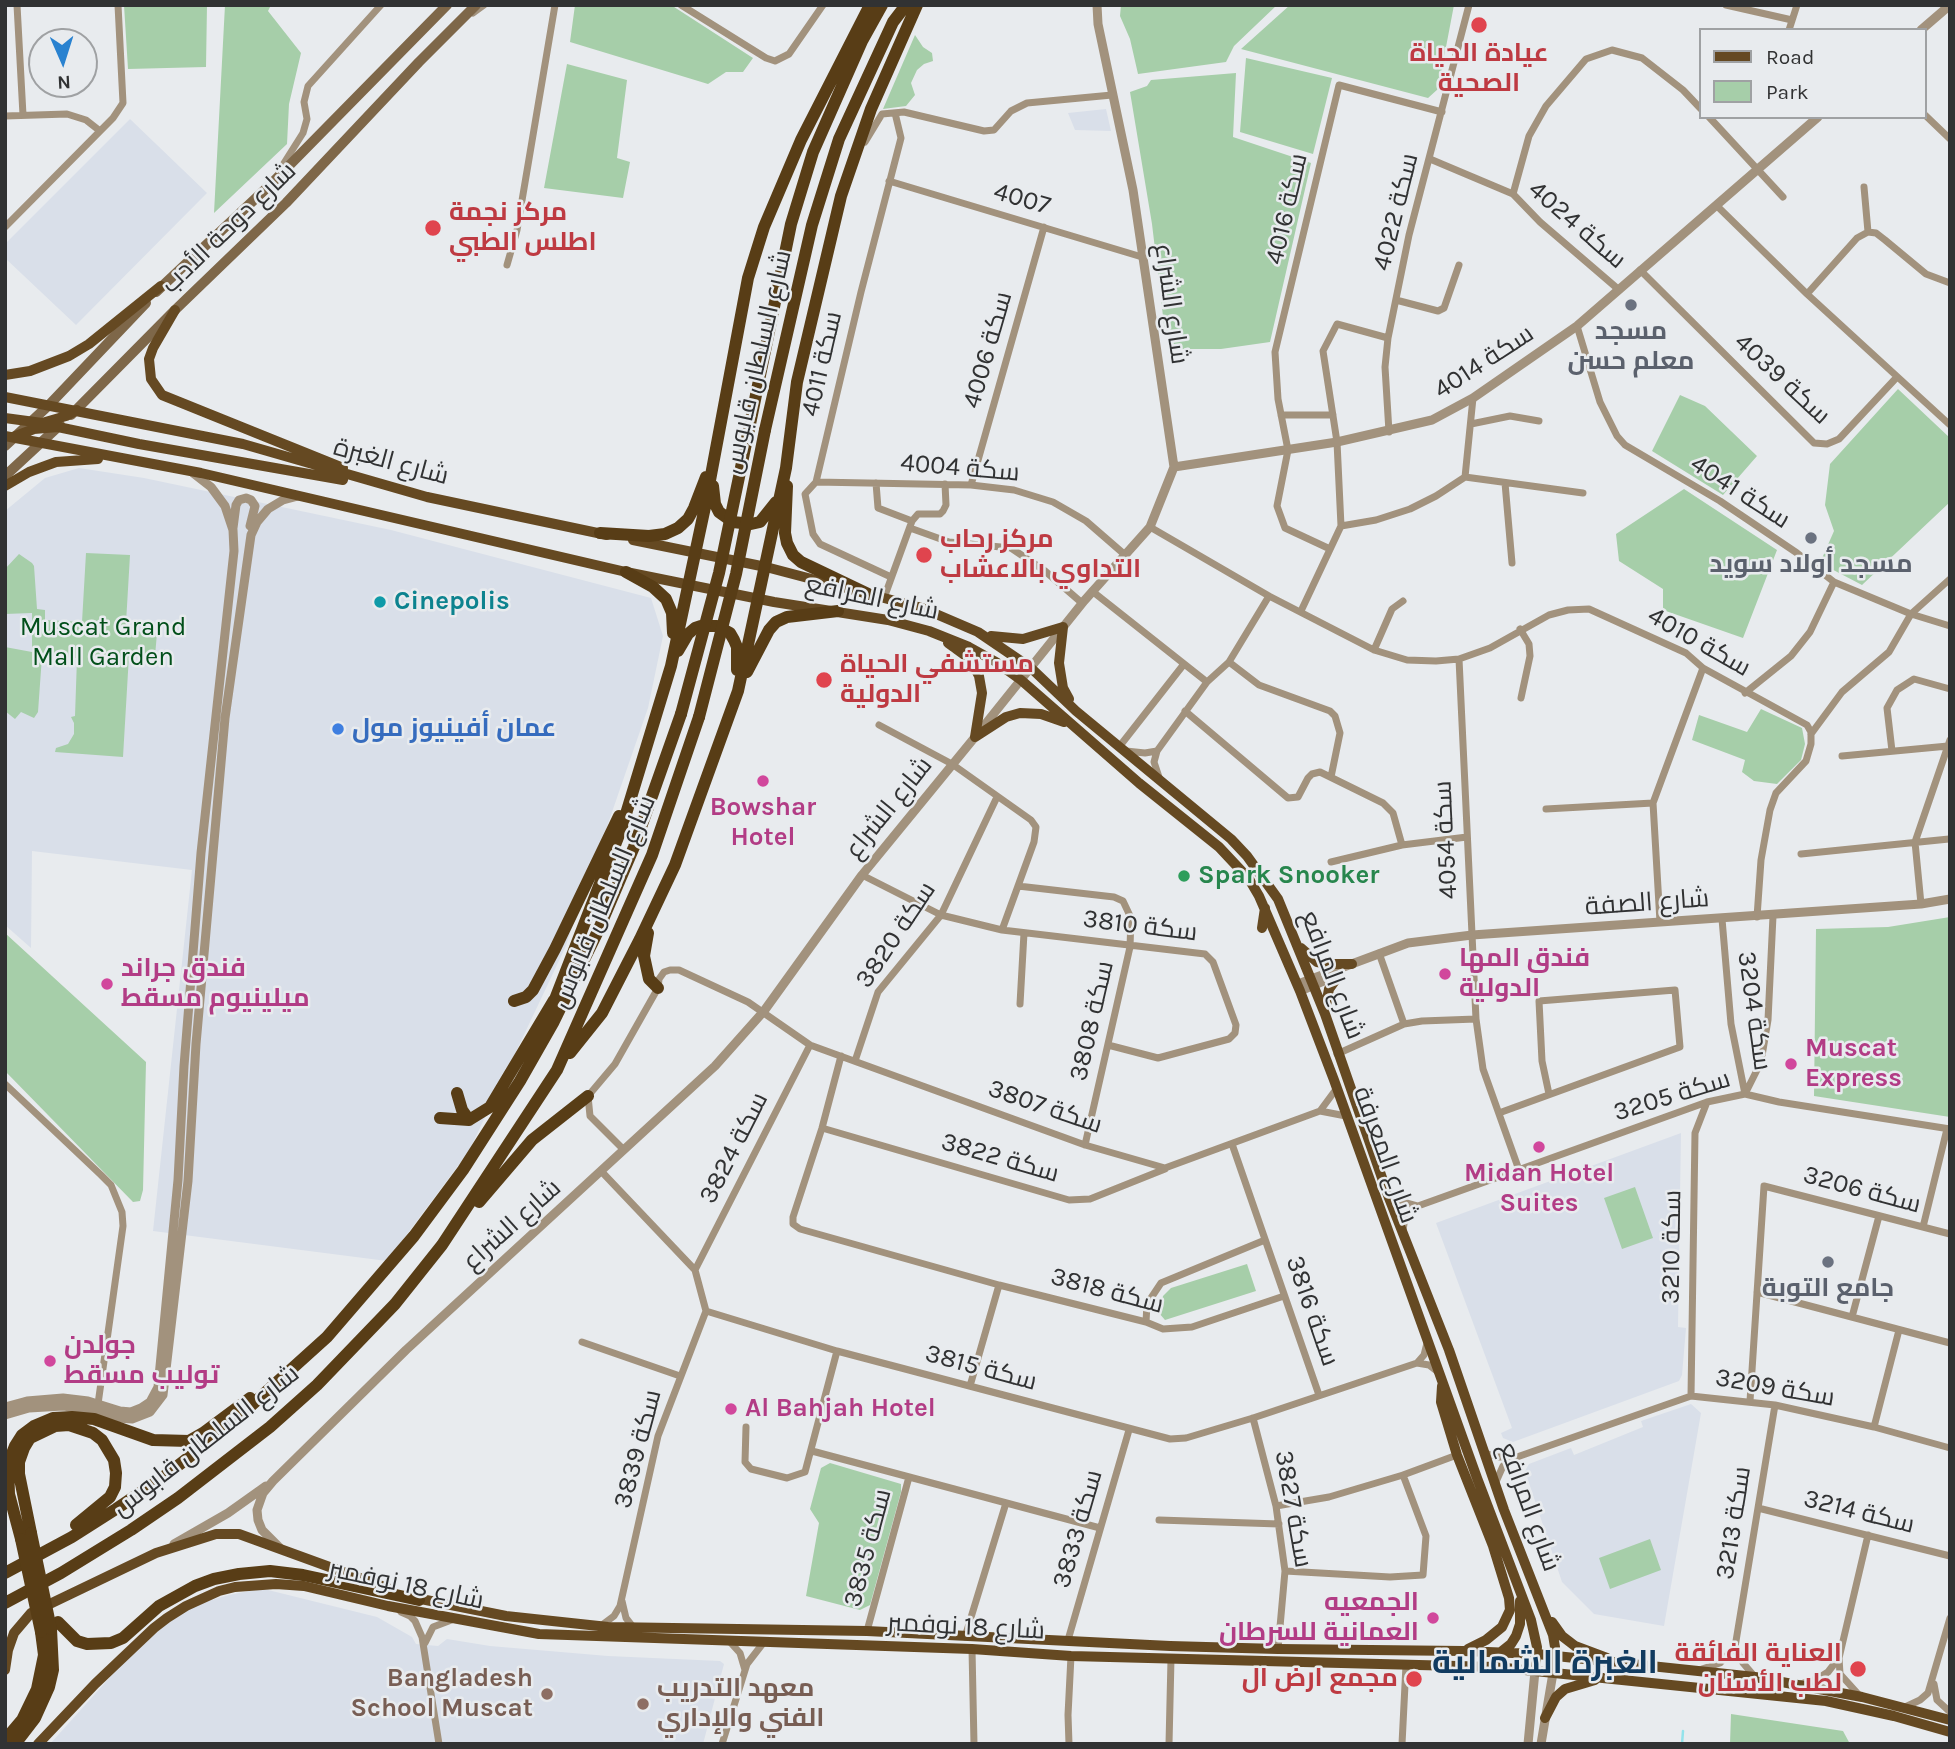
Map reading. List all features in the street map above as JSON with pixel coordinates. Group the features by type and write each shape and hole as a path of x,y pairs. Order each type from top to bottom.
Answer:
{"highway":[{"path":"528,1067 618,838 669,669 714,461 748,278 764,227 817,107 870,5"},
{"name":"شارع السلطان قابوس","path":"5,1572 72,1537 162,1478 254,1405 327,1337 414,1236 454,1181 528,1067 553,1023 634,847 681,714 719,573 791,224 833,103 882,5"},
{"name":"شارع السلطان قابوس","path":"5,1603 61,1573 178,1498 270,1427 317,1385 395,1304 442,1244 557,1070 652,855 699,717 736,574 765,430 812,225 839,139 889,32 906,5"},
{"path":"738,691 786,468 799,370 821,272 854,156 871,110 918,5"},
{"path":"714,461 715,504 719,512 733,522 760,522 779,496"},
{"path":"600,533 649,536 665,534 678,528 688,519 694,508 714,461"},
{"path":"786,468 785,533 793,555 801,562 868,594"},
{"path":"626,572 653,587 669,604 673,636 669,669"},
{"path":"557,1070 601,1013 654,911 675,866 738,691 764,638 776,622 787,617 838,611"},
{"path":"669,669 688,634 701,626 717,626 730,633 737,647 738,691"},
{"path":"514,1001 526,997 533,990 631,794"},
{"path":"654,911 644,956 649,979 657,988"},
{"path":"440,1118 468,1120 480,1115 494,1102 558,993"},
{"path":"457,1093 461,1110 468,1120"},
{"path":"442,1244 532,1140 587,1096"},
{"path":"15,1744 35,1718 49,1687 53,1653 46,1597 9,1494 8,1464 22,1435 34,1426 53,1418 83,1418 94,1419 153,1440 189,1441 235,1409 327,1337"},
{"path":"5,1572 87,1517 110,1497 116,1473 110,1450 103,1440 82,1428 55,1426 30,1438 24,1447 19,1474 26,1536 50,1627 37,1689 22,1720 5,1740"},
{"path":"50,1627 87,1644 111,1643 123,1638 159,1606 195,1586 214,1579 270,1571 303,1574 419,1600"}],"main road":[{"name":"شارع دوحة الأدب","path":"8,440 49,405 161,286 271,184 447,5"},
{"name":"شارع دوحة الأدب","path":"5,476 77,410 286,203 419,61 477,5"},
{"path":"5,375 30,371 69,356 89,344 161,286"},
{"path":"175,310 149,359 151,379 162,395 390,488"},
{"name":"شارع الغبرة","path":"5,397 243,444 390,488 766,567"},
{"path":"5,418 30,423 54,421 77,410"},
{"path":"8,440 34,429 58,427 390,488"},
{"path":"66,447 61,444 60,436 62,432 70,429"},
{"name":"شارع الغبرة","path":"8,440 42,442 192,472 626,572 758,599"},
{"path":"5,486 29,472 56,462 115,458"},
{"name":"شارع المرافع","path":"766,567 922,608 978,632 1031,668 1076,711 1231,839 1247,856 1278,899 1325,1014 1402,1234 1449,1350 1495,1484 1553,1635 1555,1656"},
{"name":"شارع المرافع","path":"758,599 888,620 969,646 1021,680 1073,726"},
{"path":"978,632 1006,639 1023,639 1063,627 1059,663 1063,688 1076,711"},
{"path":"929,631 970,659 979,676 982,693 975,737"},
{"path":"975,737 1006,717 1020,713 1047,715 1073,726"},
{"name":"شارع المعرفة","path":"1073,726 1219,847 1249,879 1265,908 1299,987 1337,1088 1533,1627 1537,1654 1535,1671"},
{"path":"1262,928 1265,908"},
{"path":"1298,946 1318,962 1352,964"},
{"path":"1325,1014 1329,989 1339,975"},
{"path":"1441,1377 1440,1402 1457,1455 1493,1546 1509,1598 1510,1610 1494,1635 1463,1651"},
{"name":"شارع 18 نوفمبر","path":"5,1670 14,1633 30,1613 156,1553 223,1532 239,1534 419,1600 506,1616 601,1626 867,1631 1278,1649 1537,1654 1697,1670 1799,1684 1950,1720"},
{"name":"شارع 18 نوفمبر","path":"38,1744 95,1684 154,1628 186,1606 235,1587 276,1584 304,1586 388,1606 539,1634 972,1649 1072,1656 1496,1667 1826,1701 1950,1732"},
{"path":"1500,1652 1511,1644 1520,1625 1518,1588"},
{"path":"1544,1610 1562,1636 1575,1646 1630,1665"},
{"path":"1553,1673 1555,1656"},
{"path":"1545,1718 1556,1697 1565,1689 1605,1678"}],"street":[{"path":"17,5 23,115"},
{"path":"5,227 100,131 123,103 118,5"},
{"path":"271,184 303,133 307,120 304,102 308,86 382,5"},
{"path":"453,29 484,5"},
{"path":"507,265 517,230 555,5"},
{"path":"681,5 775,61 789,54 823,5"},
{"name":"شارع الشراع","path":"281,1549 262,1530 258,1520 257,1510 263,1493 273,1481 406,1350 715,1066 764,1011 862,874 1083,602 1150,527 1174,467 1133,190 1098,24 1097,5"},
{"name":"سكة 4022","path":"1389,432 1385,367 1388,338 1409,235 1469,5"},
{"path":"1726,5 1792,20"},
{"path":"1790,28 1797,5"},
{"path":"1923,28 1950,5"},
{"path":"1513,194 1529,136 1546,106 1586,60 1612,50 1642,58 1683,90 1700,108"},
{"name":"سكة 4016","path":"1330,549 1285,528 1277,506 1287,450 1275,352 1339,85 1442,112"},
{"path":"854,156 882,114 904,113 984,131 994,130 1011,111 1027,103 1112,95"},
{"path":"5,116 54,113 78,116 100,131"},
{"name":"سكة 4011","path":"891,577 820,544 813,534 805,494 816,482 901,138 895,113"},
{"path":"1927,117 1950,139"},
{"path":"1711,119 1783,197"},
{"name":"سكة 4014","path":"1174,467 1389,432 1432,420 1473,398 1577,326 1816,119"},
{"name":"سكة 4024","path":"1430,159 1513,194 1540,222 1618,289"},
{"name":"4007","path":"889,181 1142,257"},
{"path":"1864,187 1868,232"},
{"path":"1716,205 1807,294 1950,425"},
{"name":"سكة 4006","path":"971,485 1044,227"},
{"path":"1807,294 1857,238 1868,232 1876,233 1926,274 1950,283"},
{"path":"1396,300 1438,311 1444,308 1459,265"},
{"name":"سكة 4039","path":"1640,270 1814,443 1827,444 1839,439 1897,377"},
{"path":"1301,611 1341,526 1337,442 1324,351 1335,325 1388,338"},
{"name":"سكة 4041","path":"1577,326 1600,402 1617,436 1626,445 1720,501 1797,553 1834,582 1910,614 1950,626"},
{"path":"1465,477 1473,398"},
{"path":"1281,415 1333,415"},
{"path":"1471,424 1510,416 1539,421"},
{"path":"192,472 205,481 221,499 233,530"},
{"path":"1341,526 1376,520 1410,509 1465,477 1583,493"},
{"name":"سكة 4004","path":"816,482 971,485 1014,490 1053,502 1086,522 1124,554"},
{"path":"876,483 878,508 948,542 1011,548 1083,602 1103,600"},
{"path":"1505,483 1512,563"},
{"path":"884,598 918,513 940,514 943,511 946,505 945,484"},
{"path":"251,535 268,509 284,500 301,496"},
{"path":"5,1407 51,1398 75,1399 120,1411 136,1410 150,1402 158,1387 178,1180 201,853 234,551 233,530 237,502 242,498 249,499 255,506 250,524 251,535 225,718 196,1044 188,1181 166,1388 156,1407 145,1415 132,1419 62,1406 29,1408 5,1415"},
{"name":"سكة 4010","path":"1150,527 1269,596 1374,650 1407,660 1459,659 1490,648 1549,615 1568,610 1589,609 1686,653 1703,668 1745,693 1807,725 1811,734"},
{"path":"1757,917 1761,860 1770,810 1776,793 1806,761 1811,734 1842,692 1889,652 1910,614 1950,579"},
{"path":"1745,693 1790,656 1810,632 1834,582"},
{"path":"1092,592 1207,682"},
{"path":"1160,780 1154,762 1157,751 1207,682 1228,662 1269,596"},
{"path":"1374,650 1392,609 1402,601"},
{"path":"1520,629 1529,644 1530,656 1521,698"},
{"name":"سكة 4054","path":"1459,659 1476,1019 1483,1069 1518,1170"},
{"path":"1228,662 1259,685 1329,711 1335,716 1340,733 1331,777"},
{"path":"1157,751 1145,753 1121,749 1184,664"},
{"path":"1660,922 1653,803 1703,668"},
{"path":"1892,751 1887,708 1897,690 1914,678 1950,689"},
{"path":"1185,711 1289,798 1298,797 1308,778 1316,772 1331,777 1390,809 1402,845"},
{"path":"879,725 952,764 1031,820 1036,827 1034,842 1002,930"},
{"path":"1842,756 1949,743 1915,842 1921,904"},
{"name":"سكة 3820","path":"855,1061 878,992 941,915 997,797"},
{"path":"1546,809 1653,803"},
{"path":"1331,862 1402,845 1467,838"},
{"path":"1801,854 1949,839"},
{"name":"سكة 3810","path":"862,874 941,915 1002,930 1205,954 1213,961 1236,1025 1235,1033 1229,1039 1158,1058 1108,1045"},
{"name":"سكة 3808","path":"1018,886 1114,897 1123,901 1131,918 1130,947 1085,1145"},
{"name":"شارع الصفة","path":"1299,987 1408,943 1472,935 1773,916 1950,900"},
{"name":"سكة 3204","path":"1745,1094 1761,1062 1769,1020 1773,916"},
{"name":"سكة 3204","path":"1722,919 1731,1024 1745,1094"},
{"path":"1020,1004 1024,933"},
{"path":"1379,953 1404,1024"},
{"name":"شارع الصفة","path":"1312,982 1339,975 1352,964"},
{"name":"سكة 3807","path":"657,988 664,972 680,970 764,1011 810,1045 1085,1145 1165,1168"},
{"path":"624,1150 590,1116 587,1096 615,1064 657,988"},
{"path":"1499,1113 1680,1047 1675,990 1539,1001 1542,1061 1549,1094"},
{"path":"1338,1054 1404,1024 1476,1019"},
{"name":"سكة 3824","path":"695,1270 810,1045"},
{"path":"822,1128 841,1056"},
{"path":"5,1084 101,1175 117,1198 122,1212 122,1233 98,1404"},
{"path":"1320,1111 1337,1088"},
{"name":"سكة 3205","path":"1418,1206 1707,1101 1745,1094 1779,1102 1949,1129 1923,1227"},
{"name":"سكة 3210","path":"1691,1395 1695,1133 1707,1101"},
{"path":"1165,1168 1320,1111 1346,1116"},
{"name":"سكة 3822","path":"822,1128 1069,1200 1090,1199 1165,1168"},
{"name":"سكة 3818","path":"822,1128 793,1217 793,1224 800,1229 999,1285 1146,1322 1163,1329 1181,1329 1284,1296"},
{"name":"سكة 3816","path":"1232,1144 1319,1395"},
{"path":"601,1171 695,1270 706,1311"},
{"name":"سكة 3206","path":"1757,1292 1764,1186 1950,1234"},
{"path":"1389,1198 1418,1206"},
{"path":"1402,1234 1405,1218 1418,1206"},
{"path":"1852,1317 1879,1216"},
{"name":"سكة 3816","path":"1146,1322 1147,1304 1161,1283 1265,1240"},
{"path":"970,1386 999,1285"},
{"path":"1751,1401 1757,1292 1950,1343"},
{"name":"سكة 3815","path":"706,1311 837,1351 1129,1430 1180,1440 1416,1363"},
{"name":"سكة 3839","path":"601,1626 614,1616 622,1601 658,1436 706,1311"},
{"path":"1874,1427 1899,1330"},
{"path":"1416,1363 1428,1349 1427,1339"},
{"path":"582,1342 680,1376"},
{"path":"746,1427 745,1462 751,1469 787,1478 806,1472 837,1351"},
{"path":"1416,1363 1429,1365 1441,1377"},
{"name":"سكة 3209","path":"1485,1453 1497,1457 1517,1457 1691,1395 1775,1405 1874,1427 1950,1448"},
{"name":"سكة 3213","path":"1735,1647 1775,1405"},
{"name":"سكة 3827","path":"1253,1418 1276,1506 1285,1571 1278,1649"},
{"name":"سكة 3833","path":"1068,1640 1129,1430"},
{"name":"سكة 3835","path":"813,1451 1100,1528"},
{"path":"1276,1506 1329,1497 1403,1475 1457,1455"},
{"path":"1495,1484 1503,1466 1517,1457"},
{"path":"1285,1571 1390,1577 1423,1575 1426,1536 1403,1475"},
{"name":"سكة 3835","path":"867,1631 909,1477"},
{"name":"شارع الشراع","path":"156,1553 204,1527 273,1481"},
{"path":"965,1637 1006,1503"},
{"name":"سكة 3214","path":"1758,1508 1950,1556"},
{"path":"1159,1520 1279,1524"},
{"path":"1862,1697 1840,1674 1839,1658 1868,1535"},
{"path":"622,1601 623,1612 633,1627"},
{"path":"388,1606 410,1616 422,1637 439,1744"},
{"path":"1903,1708 1928,1693 1950,1618"},
{"path":"424,1647 433,1627 456,1619"},
{"path":"727,1640 740,1653 745,1671"},
{"path":"722,1744 745,1671 755,1651 765,1641"},
{"path":"1697,1670 1720,1663 1735,1647 1743,1663 1755,1677"},
{"path":"972,1649 974,1744"},
{"path":"1069,1744 1072,1656"},
{"path":"1799,1684 1817,1679 1839,1658"},
{"path":"1169,1744 1171,1659"},
{"path":"1402,1744 1406,1665"},
{"path":"1528,1744 1535,1671"},
{"path":"1541,1744 1553,1673"},
{"path":"1934,1676 1937,1700 1950,1712"}],"shaded area":[{"path":"1106,109 1111,131 1075,130 1068,113"},
{"path":"130,119 207,193 76,325 5,258 5,244"},
{"path":"79,468 144,478 391,530 651,598 663,636 648,708 565,948 469,1151 387,1261 153,1231 192,870 32,851 31,948 5,925 5,511 45,478"},
{"path":"1681,1133 1678,1327 1686,1328 1682,1375 1679,1381 1513,1442 1503,1438 1501,1433 1512,1428 1436,1223"},
{"path":"1691,1404 1701,1413 1664,1626 1594,1614 1562,1582 1525,1471 1529,1464 1571,1448 1574,1455 1643,1427 1641,1421"},
{"path":"254,1590 268,1590 377,1617 412,1637 416,1644 438,1646 447,1639 490,1646 608,1656 720,1661 724,1664 703,1744 50,1744 159,1627 197,1604"}],"green space":[{"path":"124,5 207,5 206,67 128,69"},
{"path":"225,5 271,5 268,11 301,53 289,104 287,144 214,213"},
{"path":"575,5 671,5 753,58 743,72 726,72 708,84 570,42"},
{"path":"1121,5 1277,5 1234,46 1226,62 1138,74 1130,39 1120,16"},
{"path":"1290,5 1454,5 1438,89 1428,98 1241,49"},
{"path":"915,35 923,47 932,53 933,61 917,70 911,83 915,95 906,106 883,109"},
{"path":"1246,58 1332,78 1313,154 1240,132"},
{"path":"567,64 627,80 617,158 630,162 623,198 544,188"},
{"path":"1236,73 1233,137 1311,163 1270,342 1221,349 1172,349 1165,333 1152,224 1130,92 1147,86 1151,80"},
{"path":"1898,389 1950,438 1950,502 1862,585 1820,563 1834,531 1825,505 1830,464"},
{"path":"1680,395 1705,406 1757,456 1723,495 1652,451"},
{"path":"1684,489 1777,550 1743,638 1663,610 1663,589 1619,561 1616,534"},
{"name":"Muscat Grand Mall Garden","path":"86,553 130,555 126,623 140,632 157,633 155,656 129,655 123,757 55,752 56,748 68,744 74,734 71,717 75,716 77,658 42,656 38,712 34,718 21,712 15,719 5,711 5,647 32,652 32,613 5,614 5,569 19,554 34,566 37,609 45,610 45,620 82,622"},
{"path":"1761,709 1802,728 1805,744 1801,760 1777,784 1754,781 1742,772 1745,760 1692,740 1699,715 1747,732"},
{"path":"1950,917 1950,1117 1814,1096 1816,929 1888,927"},
{"path":"5,933 146,1062 143,1190 140,1201 133,1202 5,1071"},
{"path":"1635,1187 1653,1238 1622,1249 1604,1198"},
{"path":"1247,1264 1256,1291 1165,1320 1159,1313 1163,1296 1171,1288"},
{"path":"830,1463 901,1484 870,1605 860,1610 806,1596 819,1523 810,1509 821,1468"},
{"path":"1650,1539 1661,1570 1610,1589 1599,1558"},
{"path":"1731,1714 1843,1731 1850,1744 1730,1744"}],"waterway":[{"path":"1682,1744 1683,1731"}],"place":[{"name":"عيادة الحياة الصحية","path":"1479,25"},
{"name":"مركز نجمة اطلس الطبي","path":"433,228"},
{"name":"مسجد معلم حسن","path":"1631,305"},
{"name":"مسجد أولاد سويد","path":"1811,538"},
{"name":"مركز رحاب التداوي بالاعشاب","path":"924,555"},
{"name":"Cinepolis","path":"380,602"},
{"name":"مستشفي الحياة الدولية","path":"824,680"},
{"name":"عمان أفينيوز مول","path":"338,729"},
{"name":"Bowshar Hotel","path":"763,781"},
{"name":"Spark Snooker","path":"1184,876"},
{"name":"فندق المها الدولية","path":"1445,974"},
{"name":"فندق جراند ميلينيوم مسقط","path":"107,984"},
{"name":"Muscat Express","path":"1791,1064"},
{"name":"Midan Hotel Suites","path":"1539,1147"},
{"name":"جامع التوبة","path":"1828,1262"},
{"name":"جولدن توليب مسقط","path":"50,1361"},
{"name":"Al Bahjah Hotel","path":"731,1409"},
{"name":"الجمعيه العمانية للسرطان","path":"1433,1618"},
{"name":"العناية الفائقة لطب الأسنان","path":"1858,1669"},
{"name":"مجمع ارض ال","path":"1414,1679"},
{"name":"Bangladesh School Muscat","path":"547,1694"},
{"name":"معهد التدريب الفني والإداري","path":"643,1704"}],"district":[{"name":"الغبرة الشمالية","path":"1545,1664"}]}
